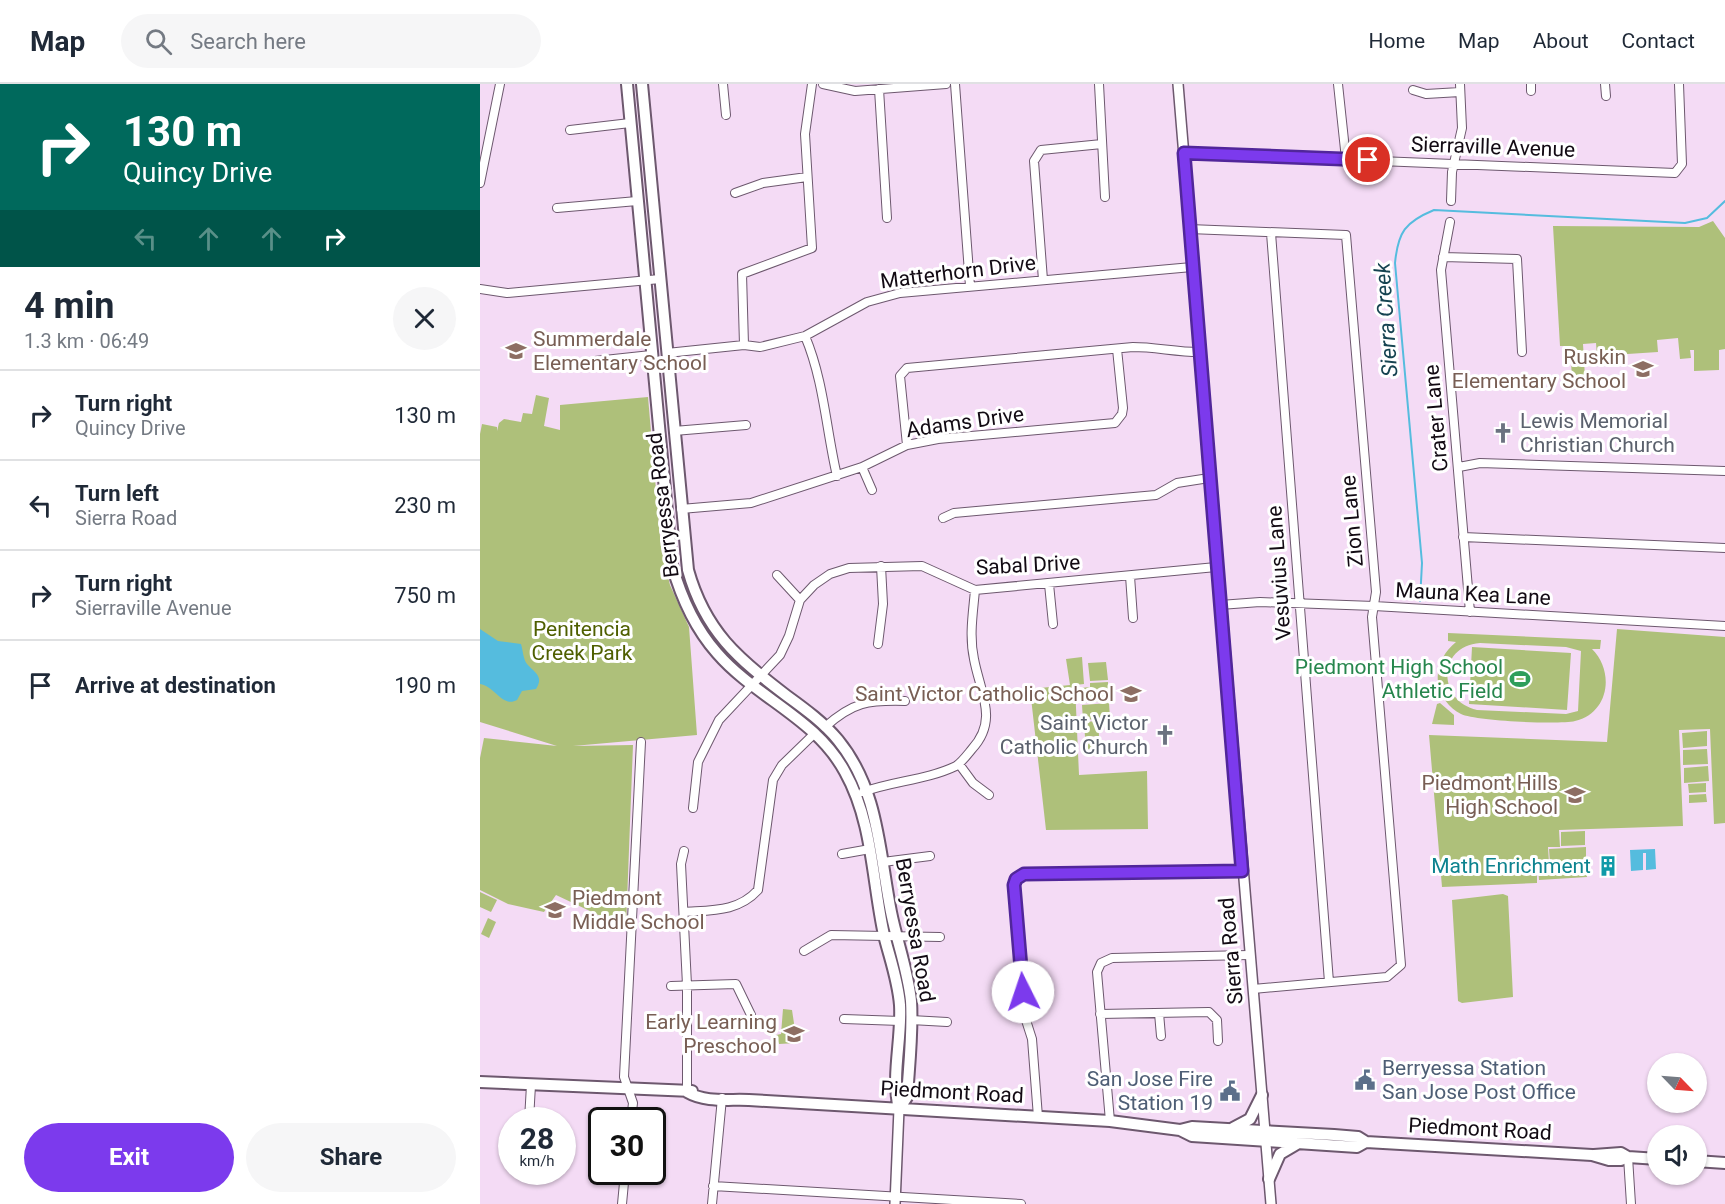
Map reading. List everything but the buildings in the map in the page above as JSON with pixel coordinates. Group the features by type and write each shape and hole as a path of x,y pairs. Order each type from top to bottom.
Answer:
{"main road":[{"name":"Berryessa Road","path":"627,84 665,512 672,565 687,607 717,653 820,730 856,766 885,937 906,1020"},
{"name":"Berryessa Road","path":"642,84 684,544 691,581 708,620 756,680"},
{"path":"660,444 667,465 670,494 681,509"},
{"path":"665,512 674,519 678,535 684,544"},
{"name":"Berryessa Road","path":"862,793 883,862 909,986 896,1096 900,1109"},
{"name":"Piedmont Road","path":"480,1082 705,1092 722,1098 1110,1121 1180,1130 1192,1136 1358,1137 1366,1142 1592,1155 1609,1160 1621,1160 1628,1157 1647,1158"},
{"path":"1227,1130 1250,1119 1262,1095"},
{"name":"Piedmont Road","path":"1180,1130 1192,1127 1227,1130 1297,1143 1357,1147 1366,1142"},
{"path":"1269,1179 1280,1154 1297,1143"},
{"path":"1707,1161 1725,1162"}],"street":[{"path":"480,183 500,84"},
{"path":"723,84 726,115"},
{"path":"744,345 742,274 812,248 805,134 812,84"},
{"path":"823,84 855,91 946,84"},
{"path":"956,84 970,286"},
{"path":"1099,84 1105,197"},
{"name":"Sierra Road","path":"1178,84 1216,567 1271,1204"},
{"path":"1338,84 1346,159"},
{"path":"1605,84 1606,96"},
{"name":"Sierraville Avenue","path":"1184,153 1675,173 1682,164 1679,84"},
{"path":"1413,90 1426,94 1460,88 1462,128 1454,165 1451,201"},
{"path":"879,89 887,218"},
{"path":"570,130 630,123"},
{"path":"1043,280 1034,162 1041,150 1102,144"},
{"path":"735,193 763,183 807,177"},
{"path":"557,208 637,201"},
{"name":"Crater Lane","path":"1450,222 1441,270 1470,612"},
{"name":"Zion Lane","path":"1189,230 1346,235 1375,580 1372,617 1402,959 1398,970 1387,977 1329,982"},
{"name":"Vesuvius Lane","path":"1270,233 1329,982"},
{"path":"1443,257 1517,259 1522,352"},
{"name":"Matterhorn Drive","path":"667,353 744,345 760,347 805,336 878,298 900,293 1192,267"},
{"path":"480,289 507,293 660,279"},
{"path":"805,336 822,389 827,432 837,476"},
{"path":"907,445 900,376 907,368 1149,347 1171,352 1199,352"},
{"name":"Adams Drive","path":"681,509 752,502 862,467 907,445 938,439 1115,423 1122,414 1117,349"},
{"path":"595,361 651,355"},
{"path":"674,431 746,425"},
{"path":"1459,467 1480,463 1725,471"},
{"path":"862,467 872,490"},
{"path":"943,518 954,513 1156,495 1177,483 1209,478"},
{"path":"1463,537 1725,548"},
{"path":"878,644 884,604 881,566"},
{"name":"Sabal Drive","path":"693,808 698,762 719,720 780,655 789,636 800,600 814,585 830,574 849,568 922,566 975,590 1216,567"},
{"path":"777,575 800,600"},
{"path":"1130,576 1133,618"},
{"path":"1049,584 1053,624"},
{"path":"862,793 937,774 959,764 980,740 988,717 984,691 974,660 971,633 975,590"},
{"name":"Mauna Kea Lane","path":"1220,605 1260,602 1374,606 1725,626"},
{"path":"684,912 728,908 748,901 758,890 773,780 782,765 820,730 853,705 873,700 905,701"},
{"path":"633,1107 624,1077 640,742"},
{"path":"959,764 973,783 989,795"},
{"path":"842,854 870,849"},
{"path":"684,851 681,864 687,985 687,1092"},
{"path":"883,862 930,856"},
{"path":"1038,1117 1032,1039 1024,1014 1014,885 1016,879 1024,874 1242,871"},
{"path":"804,951 831,935 940,937"},
{"path":"1110,1121 1097,972 1101,963 1109,958 1250,955"},
{"path":"1253,989 1329,982"},
{"path":"671,986 735,984 751,1015"},
{"path":"1100,1014 1209,1012 1214,1015 1218,1041"},
{"path":"1159,1013 1161,1036"},
{"path":"844,1019 947,1022"},
{"path":"529,1107 531,1085"},
{"path":"712,1204 722,1098"},
{"path":"896,1200 900,1109"},
{"path":"1628,1157 1631,1204"},
{"path":"622,1204 624,1185"},
{"path":"713,1186 896,1200 1021,1204"}],"green space":[{"path":"1713,221 1725,238 1725,349 1719,350 1719,370 1694,371 1694,350 1690,350 1691,358 1680,359 1678,338 1657,340 1658,352 1597,356 1596,343 1583,344 1585,377 1572,378 1570,346 1560,346 1553,226 1699,227"},
{"name":"Penitencia Creek Park","path":"536,395 549,398 544,426 560,430 560,405 648,397 661,548 670,585 689,627 697,735 573,746 633,745 626,928 556,895 544,912 508,904 480,890 480,758 484,738 557,746 480,722 480,434 482,424 497,427 497,431 499,423 504,419 521,422 523,413 532,414"},
{"path":"1617,629 1725,637 1725,823 1714,824 1710,729 1679,730 1683,826 1559,830 1560,847 1548,847 1549,863 1537,864 1537,883 1442,887 1429,735 1607,742"},
{"path":"1448,633 1601,640 1600,649 1592,649 1604,669 1605,691 1595,710 1575,721 1499,720 1461,714 1446,701 1438,682 1438,670 1442,660 1456,642 1448,641","holes":["1480,643 1566,647 1581,651 1578,711 1566,714 1477,710 1464,705 1449,686 1447,674 1450,663 1456,653 1466,646"]},
{"name":"Piedmont High School Athletic Field","path":"1472,647 1571,653 1567,710 1469,704"},
{"path":"1082,657 1084,684 1075,685 1079,775 1147,771 1148,829 1046,830 1030,689 1070,685 1066,659"},
{"path":"1106,662 1108,680 1090,681 1088,663"},
{"path":"1108,682 1108,691 1096,692 1109,692 1109,701 1082,703 1081,688 1090,687 1090,683"},
{"path":"1109,703 1110,718 1083,720 1082,705"},
{"path":"1440,703 1454,715 1454,725 1432,724 1437,704"},
{"path":"1098,721 1099,736 1085,737 1084,722"},
{"path":"1707,731 1707,746 1683,748 1682,733"},
{"path":"1099,738 1100,753 1086,754 1085,739"},
{"path":"1707,749 1708,764 1683,765 1683,750"},
{"path":"1708,766 1709,781 1684,783 1684,768"},
{"path":"1706,783 1706,792 1689,793 1688,784"},
{"path":"1706,794 1707,802 1689,803 1689,795"},
{"path":"1585,831 1585,845 1561,846 1561,832"},
{"path":"1586,847 1586,861 1550,863 1549,849"},
{"path":"1587,863 1587,877 1539,880 1538,865"},
{"path":"480,892 497,900 491,912 480,907"},
{"path":"1503,894 1508,896 1513,997 1462,1003 1458,1001 1452,900"},
{"path":"488,918 496,922 489,938 481,934"},
{"path":"783,1009 792,1010 797,1043 779,1044 776,1035 781,1034"}],"water":[{"path":"480,629 498,641 521,644 526,662 539,678 536,689 522,691 517,700 512,702 480,684"},
{"path":"1655,849 1656,869 1646,870 1646,853 1643,853 1643,870 1631,871 1630,850"}],"waterway":[{"name":"Sierra Creek","path":"1420,601 1422,563 1395,263 1398,243 1405,229 1416,219 1434,210 1685,223 1707,218 1725,201"}],"place":[{"name":"Summerdale Elementary School","path":"516,351"},
{"name":"Ruskin Elementary School","path":"1643,369"},
{"name":"Lewis Memorial Christian Church","path":"1503,433"},
{"name":"Piedmont High School Athletic Field","path":"1520,679"},
{"name":"Saint Victor Catholic School","path":"1131,694"},
{"name":"Saint Victor Catholic Church","path":"1165,735"},
{"name":"Piedmont Hills High School","path":"1575,795"},
{"name":"Math Enrichment","path":"1608,866"},
{"name":"Piedmont Middle School","path":"555,910"},
{"name":"Early Learning Preschool","path":"794,1034"},
{"name":"Berryessa Station San Jose Post Office","path":"1365,1080"},
{"name":"San Jose Fire Station 19","path":"1230,1091"}],"route":[{"path":"1023,992 1014,885 1016,879 1024,874 1242,871 1184,153 1368,160"}]}
